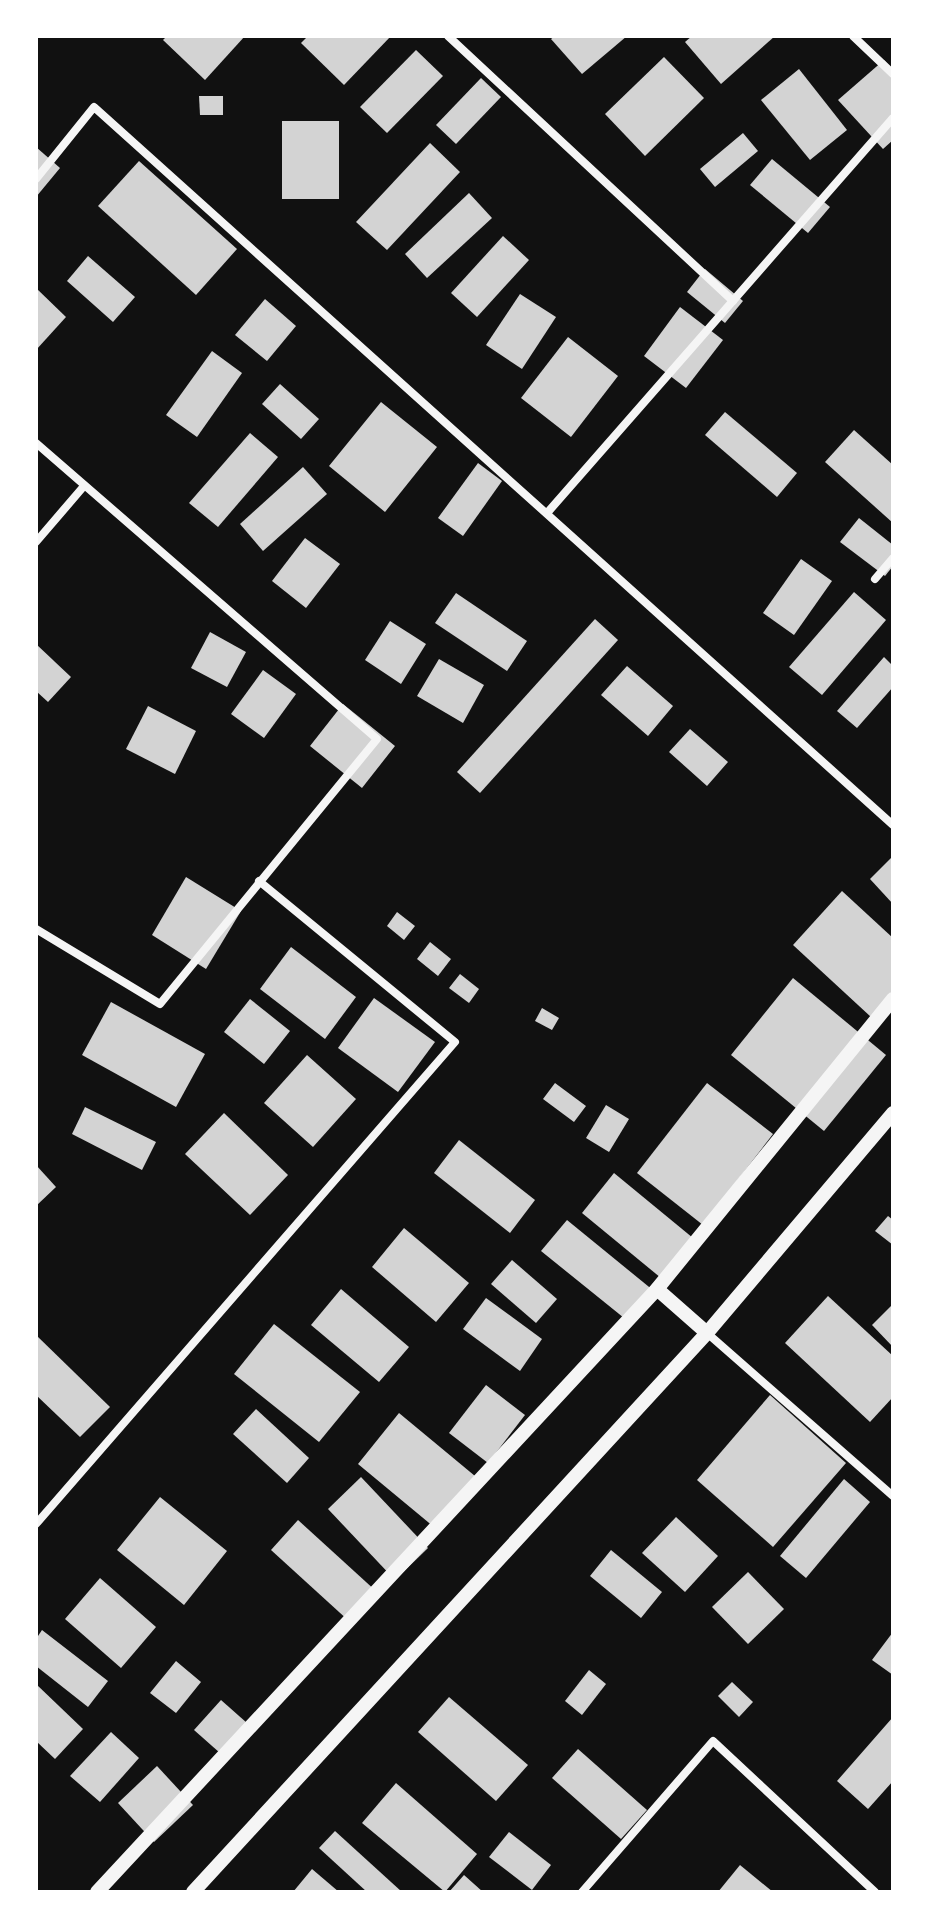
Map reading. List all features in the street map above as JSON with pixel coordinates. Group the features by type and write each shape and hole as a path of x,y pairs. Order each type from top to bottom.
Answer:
{"street":[{"path":"448,36 733,301"},
{"path":"853,36 893,74"},
{"path":"36,179 94,107 893,825"},
{"path":"548,512 893,118"},
{"path":"36,443 377,739 160,1004 38,933"},
{"path":"36,542 84,486"},
{"path":"875,579 893,558"},
{"path":"36,1524 455,1042 259,881"},
{"path":"97,1892 657,1289 893,999"},
{"path":"193,1892 707,1333 893,1113"},
{"path":"657,1289 893,1496"},
{"path":"582,1892 713,1741 875,1892"}],"building":[{"path":"167,36 245,36 205,80 163,40"},
{"path":"308,36 391,36 344,85 301,43"},
{"path":"555,36 627,36 582,74 551,39"},
{"path":"692,36 775,36 721,84 685,42"},
{"path":"416,50 443,76 387,133 360,107"},
{"path":"664,57 704,98 645,156 605,114"},
{"path":"884,60 893,70 893,140 883,149 838,100"},
{"path":"799,69 847,130 810,160 761,100"},
{"path":"481,78 501,97 456,144 436,125"},
{"path":"199,96 223,96 223,115 200,115"},
{"path":"282,121 339,121 339,199 282,199"},
{"path":"743,133 758,151 715,187 700,169"},
{"path":"430,143 460,172 387,250 356,222"},
{"path":"36,147 60,168 36,197"},
{"path":"772,159 830,207 808,233 750,185"},
{"path":"139,161 237,249 196,295 98,206"},
{"path":"469,193 492,218 427,278 405,254"},
{"path":"503,236 529,260 477,317 451,293"},
{"path":"88,256 135,297 113,322 67,281"},
{"path":"705,269 743,301 725,323 687,292"},
{"path":"36,288 66,317 36,350"},
{"path":"520,294 556,317 522,369 486,345"},
{"path":"265,299 296,326 267,361 235,335"},
{"path":"680,307 723,340 686,388 644,356"},
{"path":"568,337 618,376 571,437 521,398"},
{"path":"212,351 242,373 197,437 166,415"},
{"path":"280,384 319,419 301,439 262,404"},
{"path":"381,402 437,447 385,512 329,466"},
{"path":"725,412 797,473 777,497 705,435"},
{"path":"854,430 893,465 893,523 825,462"},
{"path":"250,433 278,457 218,527 189,503"},
{"path":"478,463 502,481 463,536 438,518"},
{"path":"303,467 327,494 263,551 240,524"},
{"path":"859,518 893,545 893,566 885,576 840,542"},
{"path":"305,538 340,564 306,608 272,581"},
{"path":"801,559 832,581 794,635 763,613"},
{"path":"854,592 886,620 822,695 789,667"},
{"path":"456,593 527,641 507,671 435,623"},
{"path":"595,619 618,640 480,793 457,772"},
{"path":"390,621 426,644 401,684 365,660"},
{"path":"210,632 246,652 227,687 191,668"},
{"path":"36,644 71,677 48,702 36,691"},
{"path":"884,657 893,666 893,687 857,728 837,711"},
{"path":"439,659 484,685 463,723 417,696"},
{"path":"627,666 673,706 648,736 601,695"},
{"path":"263,670 296,694 264,738 231,714"},
{"path":"343,704 395,746 362,788 310,746"},
{"path":"148,706 196,731 175,774 126,749"},
{"path":"690,729 728,762 707,786 669,752"},
{"path":"893,856 893,904 870,879"},
{"path":"186,877 241,911 206,969 152,935"},
{"path":"842,891 893,938 893,993 871,1017 793,945"},
{"path":"397,912 415,926 404,940 387,926"},
{"path":"430,942 451,959 438,976 417,959"},
{"path":"291,947 356,997 325,1039 260,989"},
{"path":"460,974 479,989 469,1003 449,988"},
{"path":"793,978 886,1055 824,1131 731,1055"},
{"path":"374,998 435,1042 398,1092 338,1048"},
{"path":"250,999 290,1031 264,1064 224,1032"},
{"path":"111,1002 205,1054 176,1107 82,1055"},
{"path":"542,1008 559,1018 552,1030 535,1021"},
{"path":"307,1055 356,1099 313,1147 264,1103"},
{"path":"555,1083 586,1106 574,1122 543,1099"},
{"path":"707,1083 773,1134 703,1225 637,1173"},
{"path":"606,1105 629,1119 609,1152 586,1138"},
{"path":"85,1107 156,1142 142,1170 72,1134"},
{"path":"224,1113 288,1175 250,1215 185,1154"},
{"path":"459,1140 535,1200 510,1233 434,1173"},
{"path":"36,1165 56,1187 36,1206"},
{"path":"614,1173 693,1238 661,1278 582,1213"},
{"path":"888,1216 893,1220 893,1245 875,1231"},
{"path":"567,1220 654,1291 629,1322 541,1251"},
{"path":"404,1228 469,1283 436,1322 372,1267"},
{"path":"512,1260 557,1299 536,1323 491,1284"},
{"path":"341,1289 409,1347 379,1382 311,1325"},
{"path":"828,1296 893,1356 893,1397 870,1422 785,1343"},
{"path":"486,1298 542,1339 520,1371 463,1329"},
{"path":"893,1304 893,1347 872,1325"},
{"path":"274,1324 360,1392 319,1442 234,1374"},
{"path":"36,1335 110,1407 80,1437 36,1395"},
{"path":"486,1385 525,1415 488,1463 449,1433"},
{"path":"770,1395 846,1463 773,1547 697,1480"},
{"path":"256,1409 309,1458 287,1483 233,1434"},
{"path":"399,1413 481,1481 440,1532 358,1464"},
{"path":"361,1477 428,1548 395,1580 328,1509"},
{"path":"844,1479 870,1502 806,1578 780,1556"},
{"path":"160,1497 227,1551 184,1605 117,1550"},
{"path":"676,1517 718,1556 685,1592 642,1553"},
{"path":"298,1520 377,1592 350,1622 271,1550"},
{"path":"611,1550 662,1592 641,1618 590,1576"},
{"path":"748,1572 784,1609 748,1644 712,1607"},
{"path":"100,1578 156,1627 121,1668 65,1619"},
{"path":"42,1630 108,1681 88,1707 36,1666 36,1639"},
{"path":"893,1632 893,1675 872,1660"},
{"path":"176,1661 201,1682 176,1713 150,1693"},
{"path":"589,1670 606,1684 582,1715 565,1701"},
{"path":"732,1682 753,1702 739,1717 718,1696"},
{"path":"36,1684 83,1729 55,1759 36,1741"},
{"path":"449,1697 528,1765 496,1801 418,1732"},
{"path":"221,1700 247,1723 220,1753 194,1730"},
{"path":"893,1717 893,1781 868,1809 837,1781"},
{"path":"111,1732 139,1758 100,1802 70,1776"},
{"path":"578,1749 647,1810 621,1839 552,1778"},
{"path":"157,1766 193,1805 154,1842 118,1803"},
{"path":"396,1783 477,1854 445,1892 362,1823"},
{"path":"335,1831 402,1892 367,1892 319,1848"},
{"path":"509,1832 551,1865 532,1890 489,1857"},
{"path":"740,1865 773,1892 718,1892"},
{"path":"312,1869 339,1892 293,1892"},
{"path":"464,1875 483,1892 449,1892"}]}
